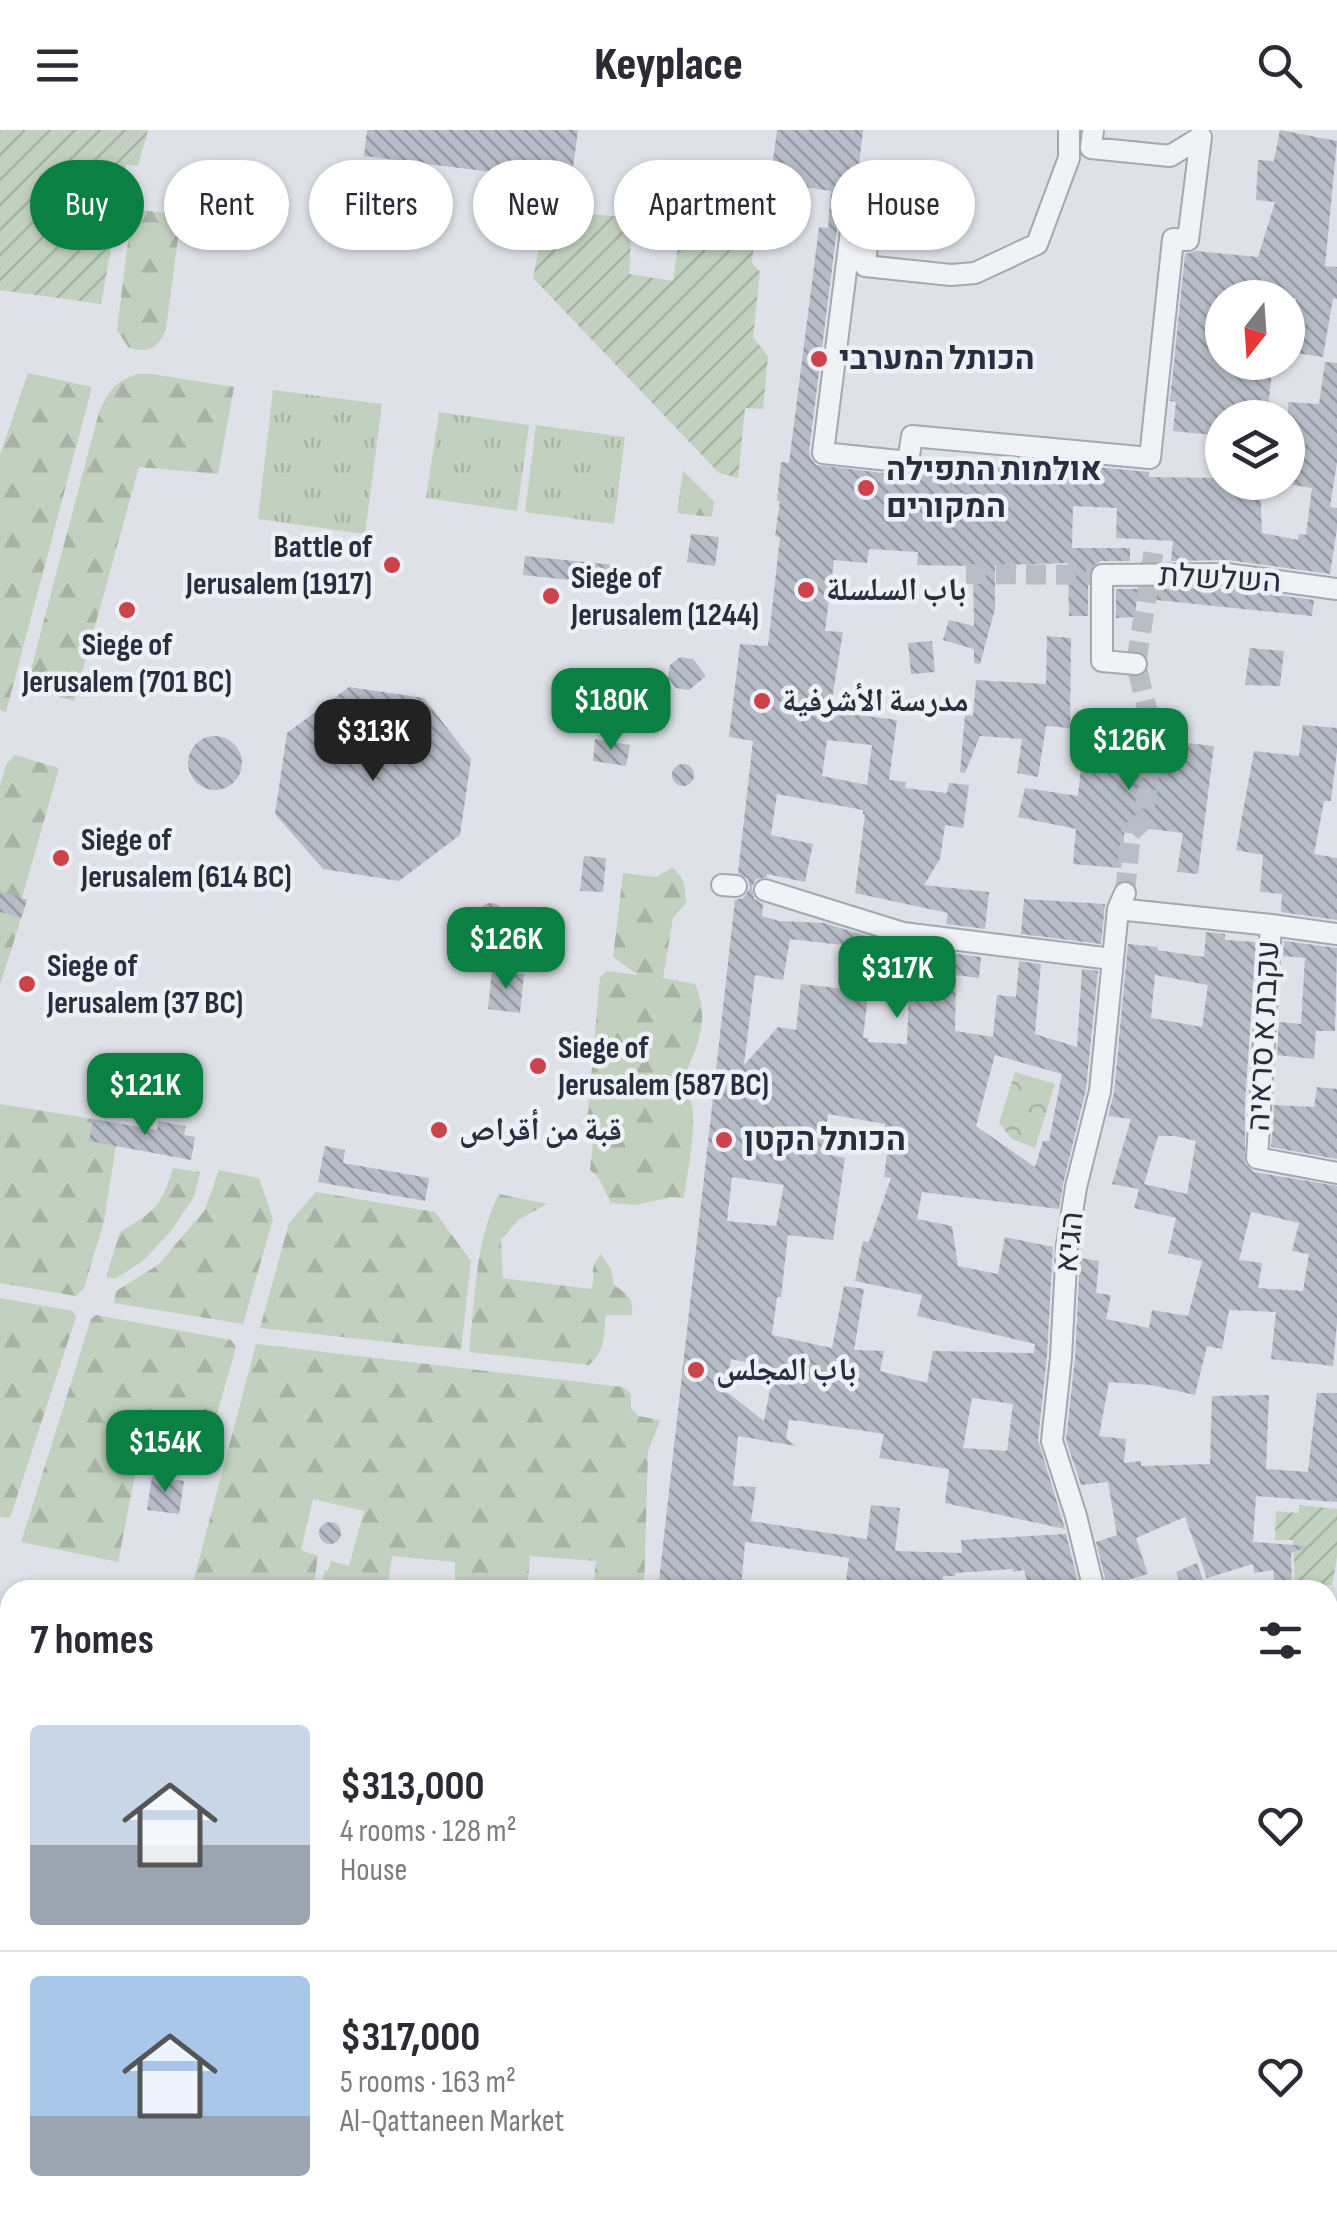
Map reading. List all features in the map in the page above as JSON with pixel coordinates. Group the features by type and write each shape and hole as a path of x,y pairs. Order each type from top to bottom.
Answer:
{"street":[{"path":"1069,130 1069,158 1038,244 1006,259 975,273 951,275 865,266 868,234 851,231 824,453 908,462 912,436 1150,458 1174,238 1188,240 1201,137 1170,156 1091,148 1094,130"},
{"name":"השלשלת","path":"1136,664 1102,660 1102,575 1226,574 1337,590"},
{"path":"765,890 903,934 1112,958"},
{"name":"הגיא","path":"1092,1580 1052,1441 1067,1245 1076,1187 1100,1091 1112,958 1122,901"},
{"name":"עקבת א סראיה","path":"1122,901 1271,926 1257,1158 1337,1173"},
{"path":"1271,926 1337,934"}],"green space":[{"path":"0,130 148,130 140,160 30,160 30,250 111,250 101,304 0,290"},
{"path":"144,210 164,213 164,250 176,250 166,329 156,345 142,350 129,348 117,330 127,250 144,250"},
{"path":"594,214 614,216 614,250 630,250 629,274 673,281 677,250 753,250 752,263 760,272 753,337 768,356 763,409 745,408 738,478 719,473 533,278 538,250 594,250"},
{"path":"28,373 92,387 6,712 0,710 0,455"},
{"path":"137,374 234,387 218,474 139,467 74,701 40,690 30,673 98,416 112,389"},
{"path":"273,390 382,404 365,534 258,519"},
{"path":"439,412 529,425 517,511 426,498"},
{"path":"536,425 625,437 614,524 525,512"},
{"path":"683,471 714,501 712,517 677,513"},
{"path":"15,755 59,768 22,898 27,900 0,985 0,785 7,763"},
{"path":"672,868 682,879 686,903 673,918 663,978 695,984 702,1009 693,1056 683,1080 676,1080 679,1095 687,1092 693,1113 684,1198 636,1205 611,1203 590,1170 594,1135 587,1123 600,977 607,971 638,975 613,957 623,873 656,877"},
{"path":"1015,1072 1055,1084 1035,1148 1012,1139 999,1123"},
{"path":"0,1104 93,1119 89,1141 116,1145 104,1221 84,1288 76,1296 0,1283"},
{"path":"173,1168 200,1172 194,1197 171,1231 143,1261 115,1279 106,1277 120,1232 155,1207"},
{"path":"219,1170 259,1178 273,1219 243,1324 114,1303 116,1291 158,1265 205,1210"},
{"path":"316,1192 435,1212 471,1261 461,1350 260,1328 289,1223"},
{"path":"499,1194 547,1204 518,1220 501,1240 503,1278 591,1289 594,1265 601,1254 611,1269 614,1285 630,1301 632,1315 606,1315 601,1348 589,1365 469,1352 481,1251"},
{"path":"0,1298 73,1311 76,1317 10,1518 0,1517"},
{"path":"96,1315 231,1340 236,1347 201,1470 138,1460 118,1562 21,1542 91,1319"},
{"path":"256,1344 623,1387 631,1394 631,1408 639,1416 660,1420 648,1452 644,1580 594,1580 596,1561 530,1556 528,1580 455,1580 455,1562 392,1556 388,1580 322,1580 331,1561 349,1566 364,1511 313,1499 301,1550 318,1556 314,1580 194,1580"},
{"path":"1300,1505 1337,1509 1333,1580 1295,1580 1293,1540 1275,1540 1276,1511 1298,1513"}],"building":[{"path":"367,130 578,130 574,160 473,160 473,170 453,167 453,160 364,156"},
{"path":"777,130 863,130 860,160 831,160 831,191 811,188 811,160 773,160"},
{"path":"1280,130 1337,141 1325,266 1337,267 1337,299 1333,298 1323,357 1305,354 1305,280 1205,280 1205,380 1271,380 1269,400 1205,400 1205,434 1173,431 1176,402 1170,401 1185,254 1196,251 1258,257 1275,202 1256,200 1258,160 1274,161"},
{"path":"831,191 831,250 834,250 809,451 816,465 908,476 922,464 945,467 946,456 1008,464 1009,459 1149,472 1149,477 1205,478 1205,500 1261,500 1262,533 1298,540 1299,534 1306,535 1312,488 1305,487 1305,403 1319,404 1325,362 1337,363 1337,462 1330,507 1337,508 1337,528 1330,574 1228,560 1171,561 1173,541 1116,538 1117,508 1073,506 1072,548 1130,548 1130,561 1101,561 1091,567 1088,616 1069,616 1068,563 995,565 995,609 980,664 974,663 974,649 943,640 949,620 974,626 973,566 917,565 918,552 869,549 867,563 834,560 825,631 843,632 830,711 897,720 889,780 906,782 905,788 947,793 949,783 969,785 963,828 945,825 940,859 924,885 989,892 985,929 946,924 948,913 855,893 863,810 777,794 771,835 813,844 805,882 767,874 756,879 752,887 754,899 763,904 762,916 779,921 824,923 899,946 981,957 979,978 956,975 955,1031 993,1037 997,995 1016,997 1019,961 1041,964 1035,1034 1077,1047 1082,969 1098,971 1086,1089 1059,1209 922,1192 917,1219 952,1226 958,1266 998,1274 1005,1237 1053,1247 1038,1440 1065,1529 945,1503 949,1469 879,1458 884,1434 800,1421 789,1420 786,1438 796,1446 738,1436 733,1486 756,1487 751,1521 867,1539 871,1505 900,1508 895,1551 962,1553 961,1540 1066,1534 1078,1580 1027,1580 1024,1570 1013,1569 955,1573 943,1576 943,1580 846,1580 849,1558 745,1542 742,1580 659,1580 735,900 743,898 750,888 748,879 738,873 753,741 729,737 740,644 768,646 780,537 775,536 781,462 789,463 819,227 828,228","holes":["827,740 872,745 867,785 822,776","790,939 850,946 845,989 801,984 796,1030 778,1027 744,1065 755,975 783,980","870,979 909,987 907,1044 868,1042 868,1038 863,1038","995,1055 1062,1074 1049,1141 1043,1141 1035,1167 976,1126","828,1114 885,1124 884,1137 889,1138 884,1177 891,1178 869,1242 863,1241 855,1281 922,1295 917,1316 1035,1344 1034,1353 933,1351 927,1383 880,1371 884,1351 854,1350 864,1289 844,1286 832,1348 772,1335 788,1235 833,1240 845,1158 824,1154","732,1177 784,1185 776,1226 727,1221","731,1359 774,1368 764,1421 727,1392","972,1398 1013,1404 1007,1451 963,1448"]},
{"path":"691,534 719,537 715,566 687,562"},
{"path":"525,556 614,565 611,589 588,587 588,582 523,575"},
{"path":"1225,588 1314,600 1312,616 1137,598 1135,617 1116,618 1116,589"},
{"path":"1047,636 1071,638 1070,728 1046,726 1038,777 1017,773 1022,739 980,736 965,773 960,772 965,715 973,716 976,680 1046,684"},
{"path":"932,641 935,672 911,674 908,643"},
{"path":"1250,648 1284,651 1280,686 1245,685"},
{"path":"680,657 693,659 706,676 689,690 676,688 668,678 670,665"},
{"path":"349,687 424,698 471,759 460,835 399,881 323,869 275,814 287,733"},
{"path":"1087,711 1112,713 1145,731 1145,738 1214,746 1198,874 1177,872 1183,833 1125,826 1121,868 1073,864 1076,829 1018,817 1025,788 1078,796"},
{"path":"1303,725 1337,728 1331,801 1324,801 1314,854 1337,858 1337,920 1281,912 1282,894 1260,892 1263,855 1236,850 1254,751 1299,756"},
{"path":"215,736 234,744 242,763 234,782 215,790 196,782 188,763 196,744"},
{"path":"595,739 630,745 626,766 593,761"},
{"path":"679,764 687,764 694,775 687,786 679,786 672,779 672,771"},
{"path":"584,856 606,858 603,892 580,891"},
{"path":"0,891 27,900 21,918 0,912"},
{"path":"1024,899 1105,904 1101,944 1021,934"},
{"path":"491,903 500,907 504,916 500,925 491,929 482,925 478,916 482,907"},
{"path":"1206,932 1225,934 1225,940 1256,942 1245,1103 1245,1164 1254,1172 1337,1186 1337,1323 1333,1366 1271,1359 1276,1312 1229,1310 1222,1349 1207,1346 1195,1395 1151,1385 1109,1382 1099,1436 1126,1439 1124,1463 1210,1464 1212,1396 1269,1395 1266,1469 1308,1472 1317,1393 1337,1393 1337,1502 1256,1496 1253,1542 1309,1546 1291,1553 1292,1580 1274,1580 1273,1570 1254,1573 1253,1564 1207,1578 1185,1517 1136,1538 1148,1574 1128,1580 1106,1580 1096,1542 1117,1535 1108,1482 1081,1485 1066,1440 1080,1258 1099,1261 1096,1293 1111,1295 1106,1319 1149,1328 1152,1310 1188,1316 1202,1261 1168,1253 1176,1218 1134,1208 1139,1189 1112,1184 1131,1119 1108,1116 1114,1093 1128,944 1158,947 1157,950 1204,957","holes":["1155,975 1208,985 1202,1027 1151,1018","1158,1136 1196,1141 1187,1194 1144,1184","1251,1212 1299,1223 1292,1251 1309,1254 1303,1291 1258,1288 1262,1263 1239,1260"]},
{"path":"1284,941 1337,948 1335,1031 1316,1031 1314,1059 1277,1055 1279,1022 1301,1024 1305,958 1283,956"},
{"path":"492,971 524,974 520,1013 488,1009"},
{"path":"1317,1087 1337,1089 1337,1159 1271,1147 1274,1105 1314,1107"},
{"path":"93,1119 157,1130 158,1121 186,1126 184,1135 195,1137 191,1160 89,1141"},
{"path":"325,1146 345,1150 343,1163 429,1178 425,1201 318,1182"},
{"path":"152,1477 184,1481 179,1514 147,1510"},
{"path":"330,1522 338,1525 338,1541 330,1544 322,1541 319,1533 322,1525"},
{"path":"1197,1563 1203,1580 1179,1580 1176,1572"}],"tunnel":[{"path":"1125,893 1131,832 1143,821 1154,737 1136,664 1154,549"},
{"path":"966,574 1102,575"}],"place":[{"name":"הכותל המערבי","path":"819,359"},
{"name":"אולמות התפילה המקורים","path":"866,488"},
{"name":"Battle of Jerusalem (1917)","path":"392,565"},
{"name":"باب السلسلة","path":"806,590"},
{"name":"Siege of Jerusalem (1244)","path":"551,596"},
{"name":"Siege of Jerusalem (701 BC)","path":"127,610"},
{"name":"مدرسة الأشرفية","path":"762,701"},
{"name":"Siege of Jerusalem (614 BC)","path":"61,858"},
{"name":"Siege of Jerusalem (37 BC)","path":"27,984"},
{"name":"Siege of Jerusalem (587 BC)","path":"538,1066"},
{"name":"قبة من أقراص","path":"439,1130"},
{"name":"הכותל הקטן","path":"724,1140"},
{"name":"باب المجلس","path":"696,1370"}]}
